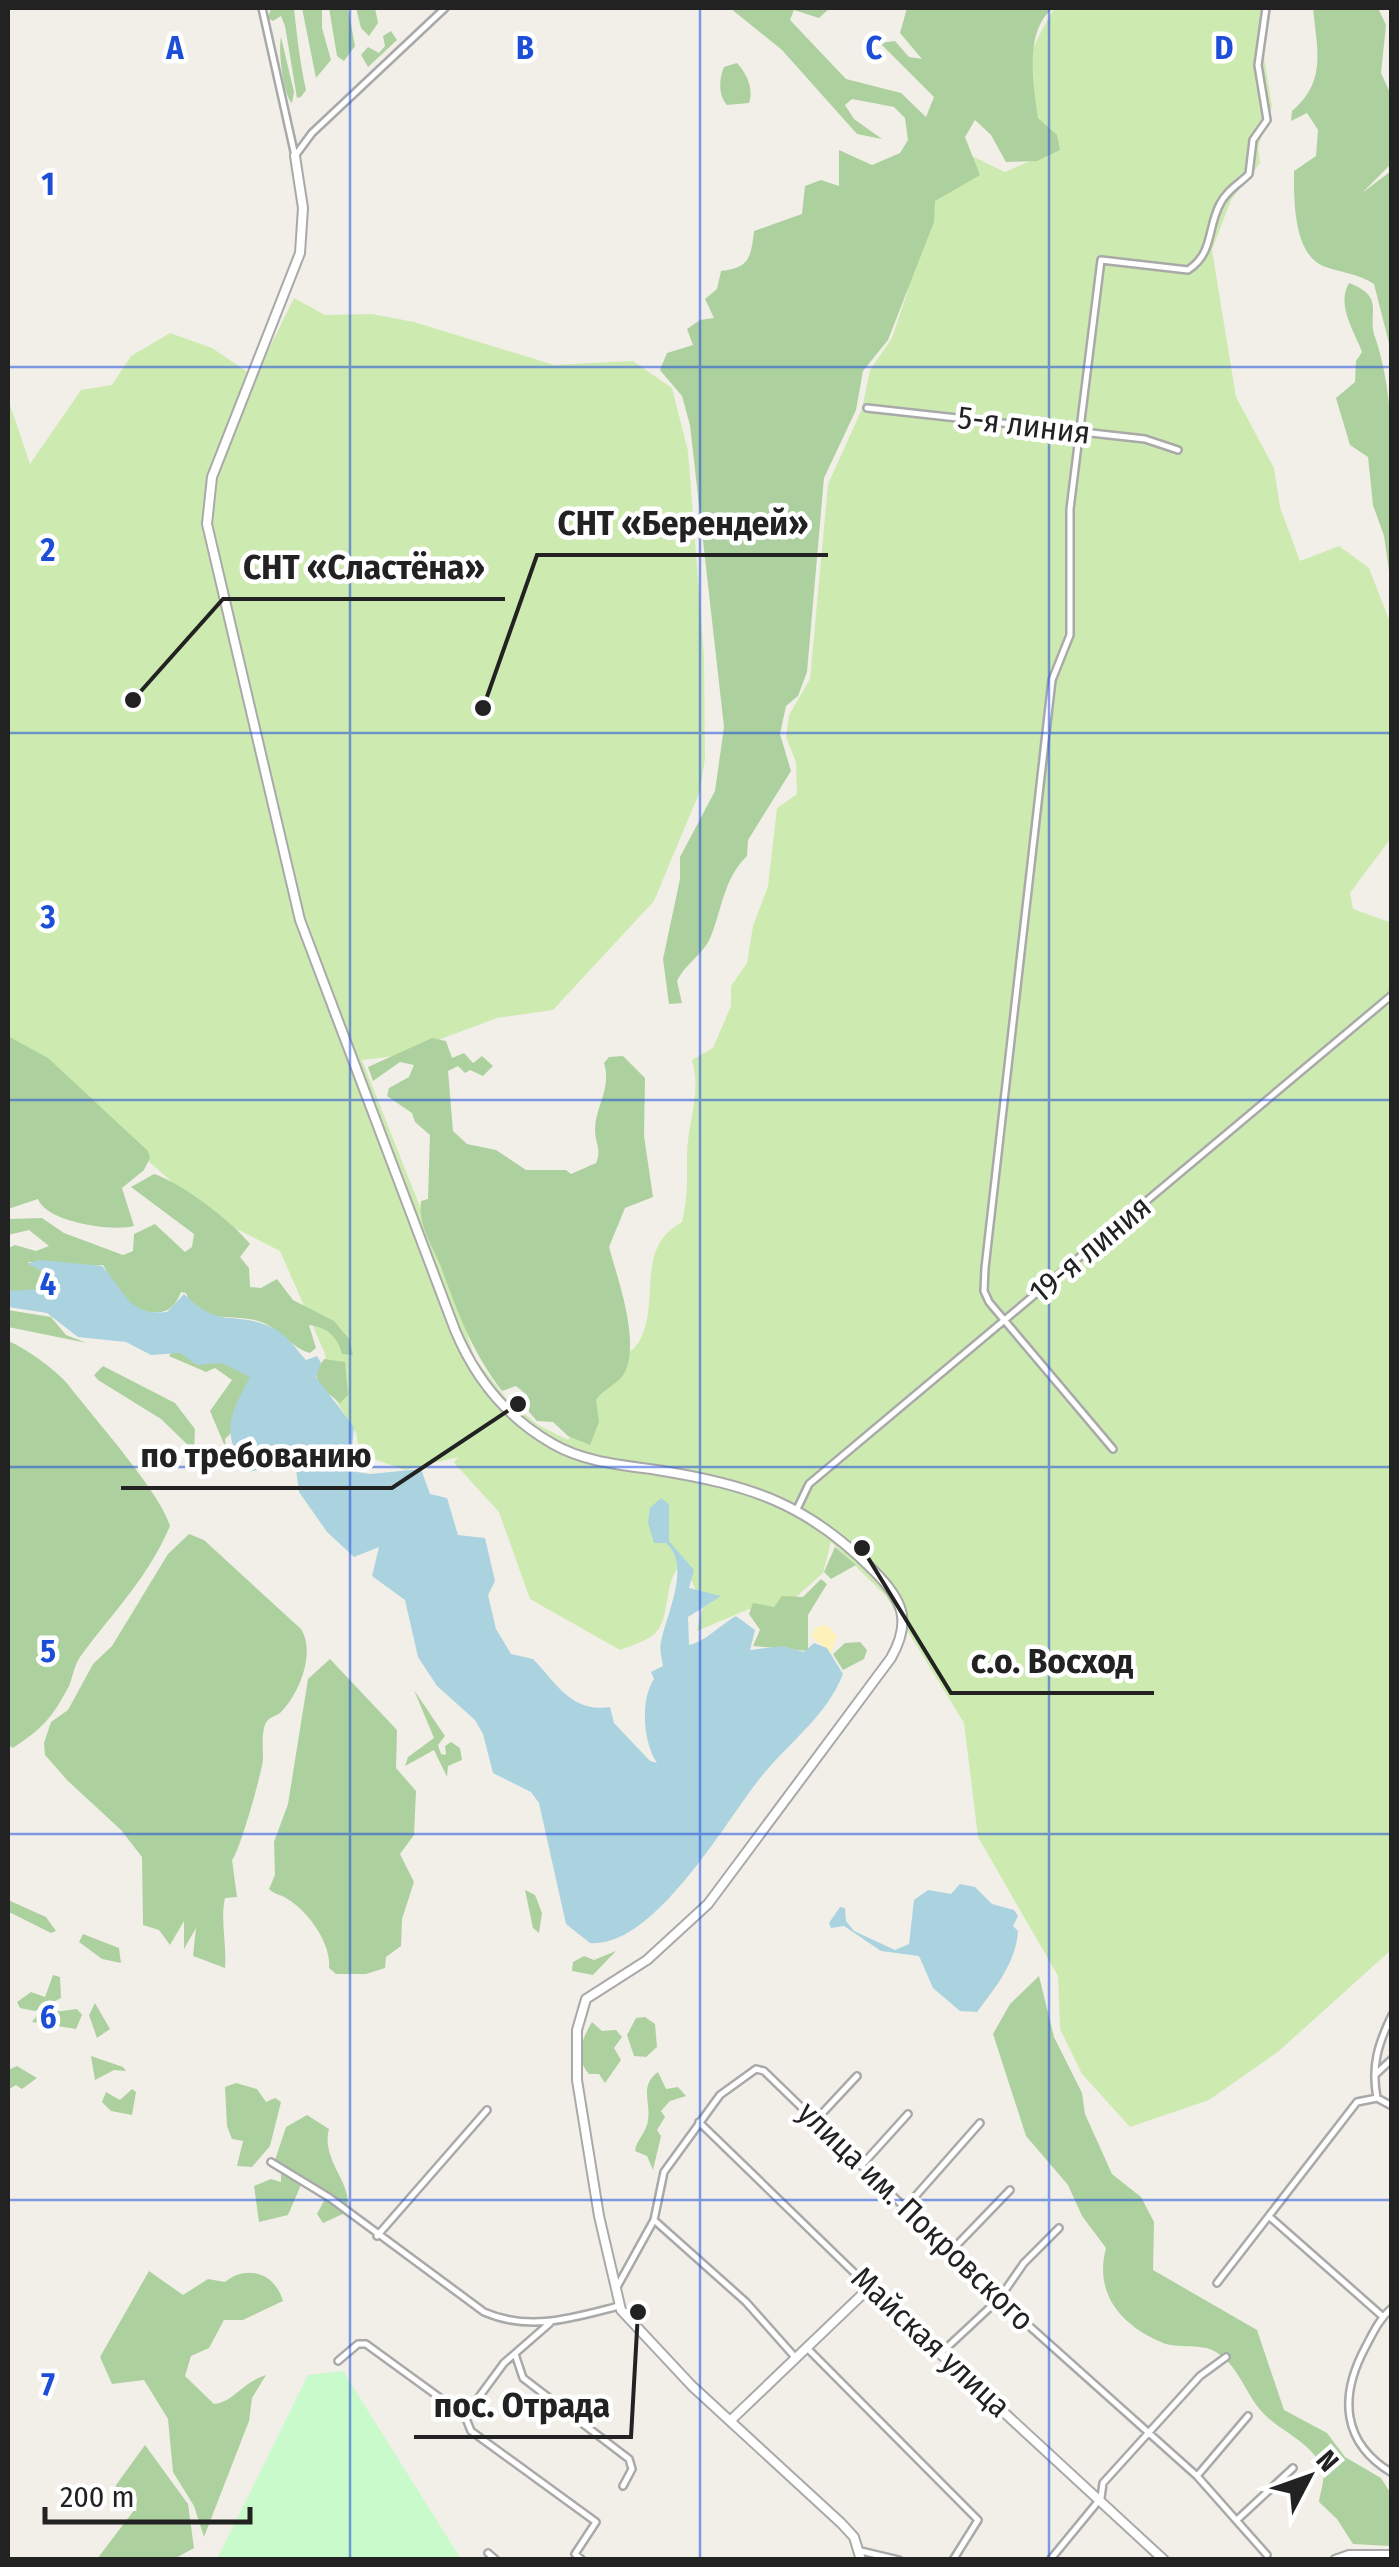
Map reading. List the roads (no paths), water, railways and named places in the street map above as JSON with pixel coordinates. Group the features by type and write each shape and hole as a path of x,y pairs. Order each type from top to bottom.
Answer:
{"street":[{"path":"262,8 295,156 303,208 300,252 212,477 207,524 300,920 455,1330 466,1355 500,1403 554,1445 577,1455 738,1487 797,1509 838,1535 883,1580 906,1620 891,1658 708,1904 647,1960 599,1988 580,2008 577,2080 619,2306 635,2329 841,2524 861,2556 880,2552 899,2560"},
{"path":"295,156 312,132 445,8"},
{"path":"1113,1450 984,1291 986,1268 1052,680 1070,635 1070,509 1101,260 1188,270 1210,246 1217,209 1225,194 1249,174 1253,140 1267,120 1258,65 1266,8"},
{"name":"5-я линия","path":"868,408 1145,439 1178,450"},
{"name":"19-я линия","path":"797,1509 809,1484 1392,996"},
{"path":"1377,2098 1373,2077 1377,2047 1392,2015"},
{"path":"1373,2077 1392,2060"},
{"name":"улица им. Покровского","path":"616,2290 654,2220 664,2172 720,2094 756,2069 776,2080 998,2299 1152,2433 1238,2519 1266,2555"},
{"path":"816,2121 857,2076"},
{"path":"1218,2282 1358,2102 1377,2098 1392,2106"},
{"path":"377,2236 487,2110"},
{"path":"861,2166 908,2114"},
{"name":"Майская улица","path":"699,2122 869,2288 1164,2560"},
{"path":"905,2208 980,2123"},
{"path":"271,2162 330,2198 484,2312 524,2324 551,2322 619,2306"},
{"path":"952,2250 1010,2190"},
{"path":"1271,2218 1382,2316"},
{"path":"654,2220 746,2302 794,2356"},
{"path":"940,2354 998,2299 1024,2263 1059,2228"},
{"path":"730,2420 869,2288"},
{"path":"1392,2308 1382,2316 1356,2364 1347,2394 1357,2444 1369,2459 1392,2472"},
{"path":"465,2416 515,2354 551,2322"},
{"path":"338,2361 358,2344 366,2344 465,2416 471,2432 596,2522 572,2557 582,2560"},
{"path":"805,2346 978,2520 954,2560"},
{"path":"515,2354 523,2378 629,2459 632,2468 622,2486"},
{"path":"1050,2560 1101,2498 1103,2482 1152,2433 1200,2376 1226,2357"},
{"path":"1196,2476 1248,2416"},
{"path":"1238,2519 1293,2468"},
{"path":"488,2554 496,2560"},
{"path":"1335,2560 1348,2555 1392,2555"}],"water":[{"path":"39,1260 102,1266 128,1300 143,1310 167,1312 184,1294 217,1316 276,1329 306,1360 317,1356 321,1363 316,1377 354,1427 350,1471 370,1474 421,1469 430,1494 447,1498 458,1535 485,1538 495,1581 488,1595 496,1629 511,1654 533,1659 574,1701 596,1708 610,1707 614,1723 650,1761 657,1763 646,1733 645,1710 654,1679 651,1672 663,1666 660,1644 677,1577 673,1552 666,1543 654,1543 648,1523 650,1508 661,1498 669,1504 669,1541 694,1570 689,1588 721,1596 688,1617 689,1645 736,1616 755,1630 750,1650 783,1646 804,1652 814,1643 827,1648 843,1674 836,1689 817,1716 761,1777 709,1850 663,1904 639,1926 614,1939 590,1943 566,1924 539,1803 531,1792 493,1773 483,1734 475,1720 437,1686 418,1657 405,1600 372,1576 379,1547 354,1557 327,1532 299,1492 295,1462 248,1472 239,1458 233,1446 231,1424 250,1377 221,1363 197,1365 180,1353 151,1355 126,1342 78,1337 47,1313 8,1307 8,1291 44,1289 50,1285 45,1272 28,1264"},
{"path":"960,1884 975,1887 992,1904 1014,1910 1018,1916 1013,1926 1018,1931 1009,1964 977,2012 960,2011 933,1988 919,1956 881,1951 844,1926 831,1928 829,1923 840,1907 845,1908 846,1921 854,1931 895,1950 909,1944 914,1900 928,1890 951,1894"}],"place":[{"name":"СНТ «Сластёна»","path":"133,700"},
{"name":"СНТ «Берендей»","path":"483,708"},
{"name":"по требованию","path":"518,1404"},
{"name":"с.о. Восход","path":"862,1548"},
{"name":"пос. Отрада","path":"638,2312"}]}
